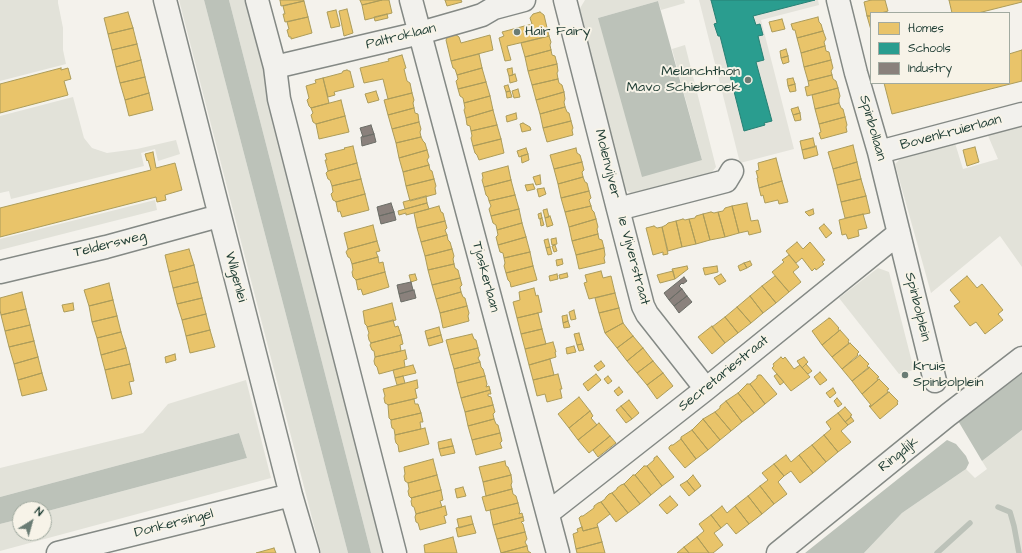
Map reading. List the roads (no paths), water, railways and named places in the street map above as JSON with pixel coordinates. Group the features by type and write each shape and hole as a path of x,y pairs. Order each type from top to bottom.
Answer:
{"street":[{"name":"Wilgenlei","path":"165,0 291,495 308,553"},
{"path":"257,0 275,67 279,99 395,553"},
{"name":"Tjaskerlaan","path":"411,0 558,553"},
{"name":"Paltroklaan","path":"275,67 420,32 482,15 494,8 524,0"},
{"name":"Molenvijver","path":"565,0 618,209 726,182 732,171"},
{"name":"Spinbollaan","path":"838,0 856,73 879,152 898,233"},
{"name":"Bovenkruierlaan","path":"879,152 1022,114"},
{"name":"1e Vijverstraat","path":"618,209 643,306 706,389"},
{"name":"Teldersweg","path":"0,272 106,247 219,216"},
{"name":"Secretariestraat","path":"548,513 706,389 898,233"},
{"name":"Spinbolplein","path":"898,233 935,381"},
{"name":"Ringdijk","path":"778,553 954,410 1022,358"},
{"name":"Donkersingel","path":"58,553 291,495"}],"waterway":[{"path":"998,507 1010,512 1019,553"},
{"path":"937,553 970,523"}],"place":[{"name":"Hair Fairy","path":"517,32"},
{"name":"Melanchthon Mavo Schiebroek","path":"748,80"},
{"name":"Kruis Spinbolplein","path":"905,375"}]}
